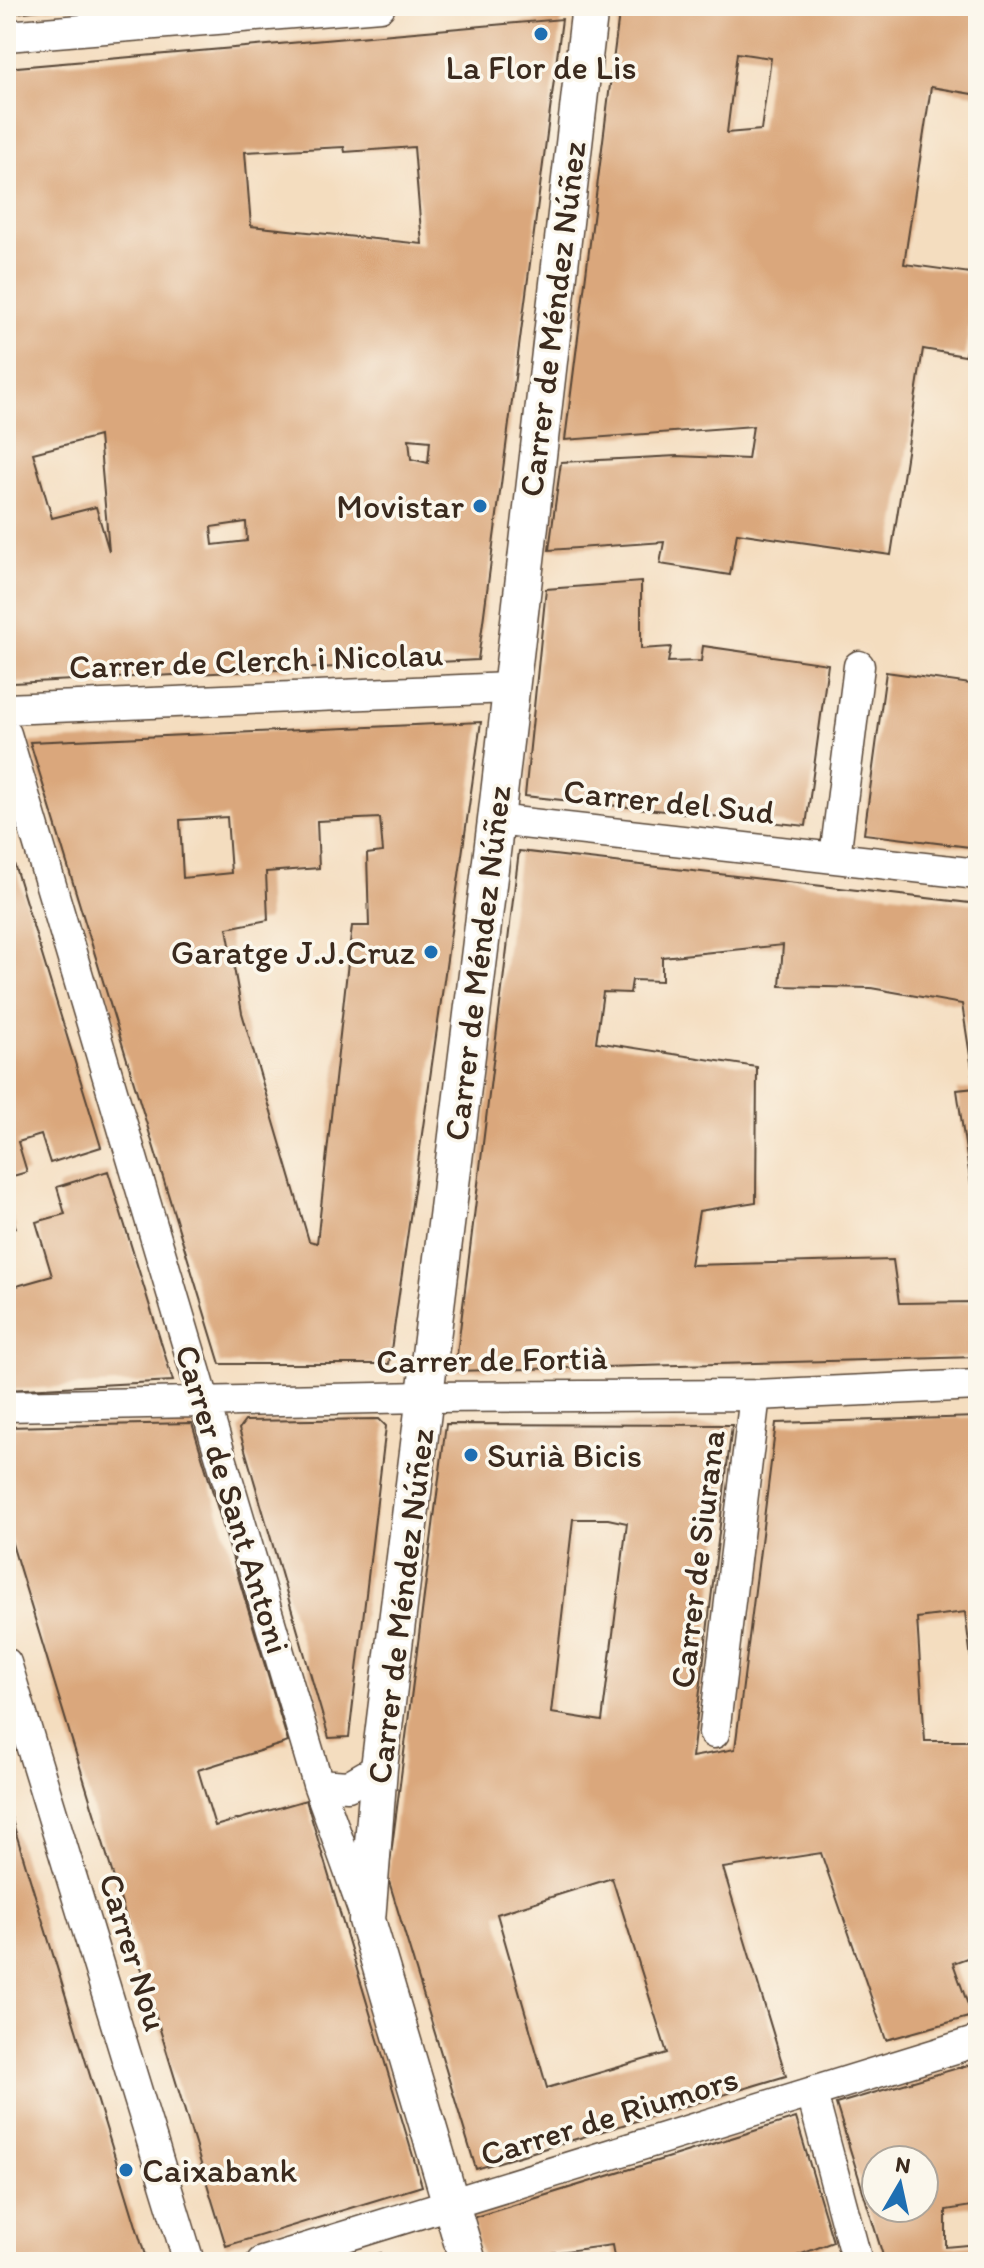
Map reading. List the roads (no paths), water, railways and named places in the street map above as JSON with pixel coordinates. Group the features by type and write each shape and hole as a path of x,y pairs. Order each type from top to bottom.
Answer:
{"street":[{"path":"6,36 111,16 380,6"},
{"name":"Carrer de Méndez Núñez","path":"367,1920 379,1768 496,820 590,6"},
{"path":"835,857 859,666"},
{"name":"Carrer de Clerch i Nicolau","path":"6,709 509,688"},
{"name":"Carrer de Sant Antoni","path":"6,734 318,1784 367,1920 468,2262"},
{"name":"Carrer del Sud","path":"496,820 978,874"},
{"name":"Carrer de Fortià","path":"6,1406 424,1397 755,1395 978,1385"},
{"name":"Carrer de Siurana","path":"714,1733 755,1395"},
{"name":"Carrer Nou","path":"6,1663 189,2262"},
{"path":"318,1784 348,1786 379,1768"},
{"name":"Carrer de Riumors","path":"262,2262 978,2041"},
{"path":"812,2094 857,2262"}],"place":[{"name":"La Flor de Lis","path":"541,34"},
{"name":"Movistar","path":"480,506"},
{"name":"Garatge J.J.Cruz","path":"431,952"},
{"name":"Surià Bicis","path":"471,1455"},
{"name":"Caixabank","path":"126,2170"}]}
